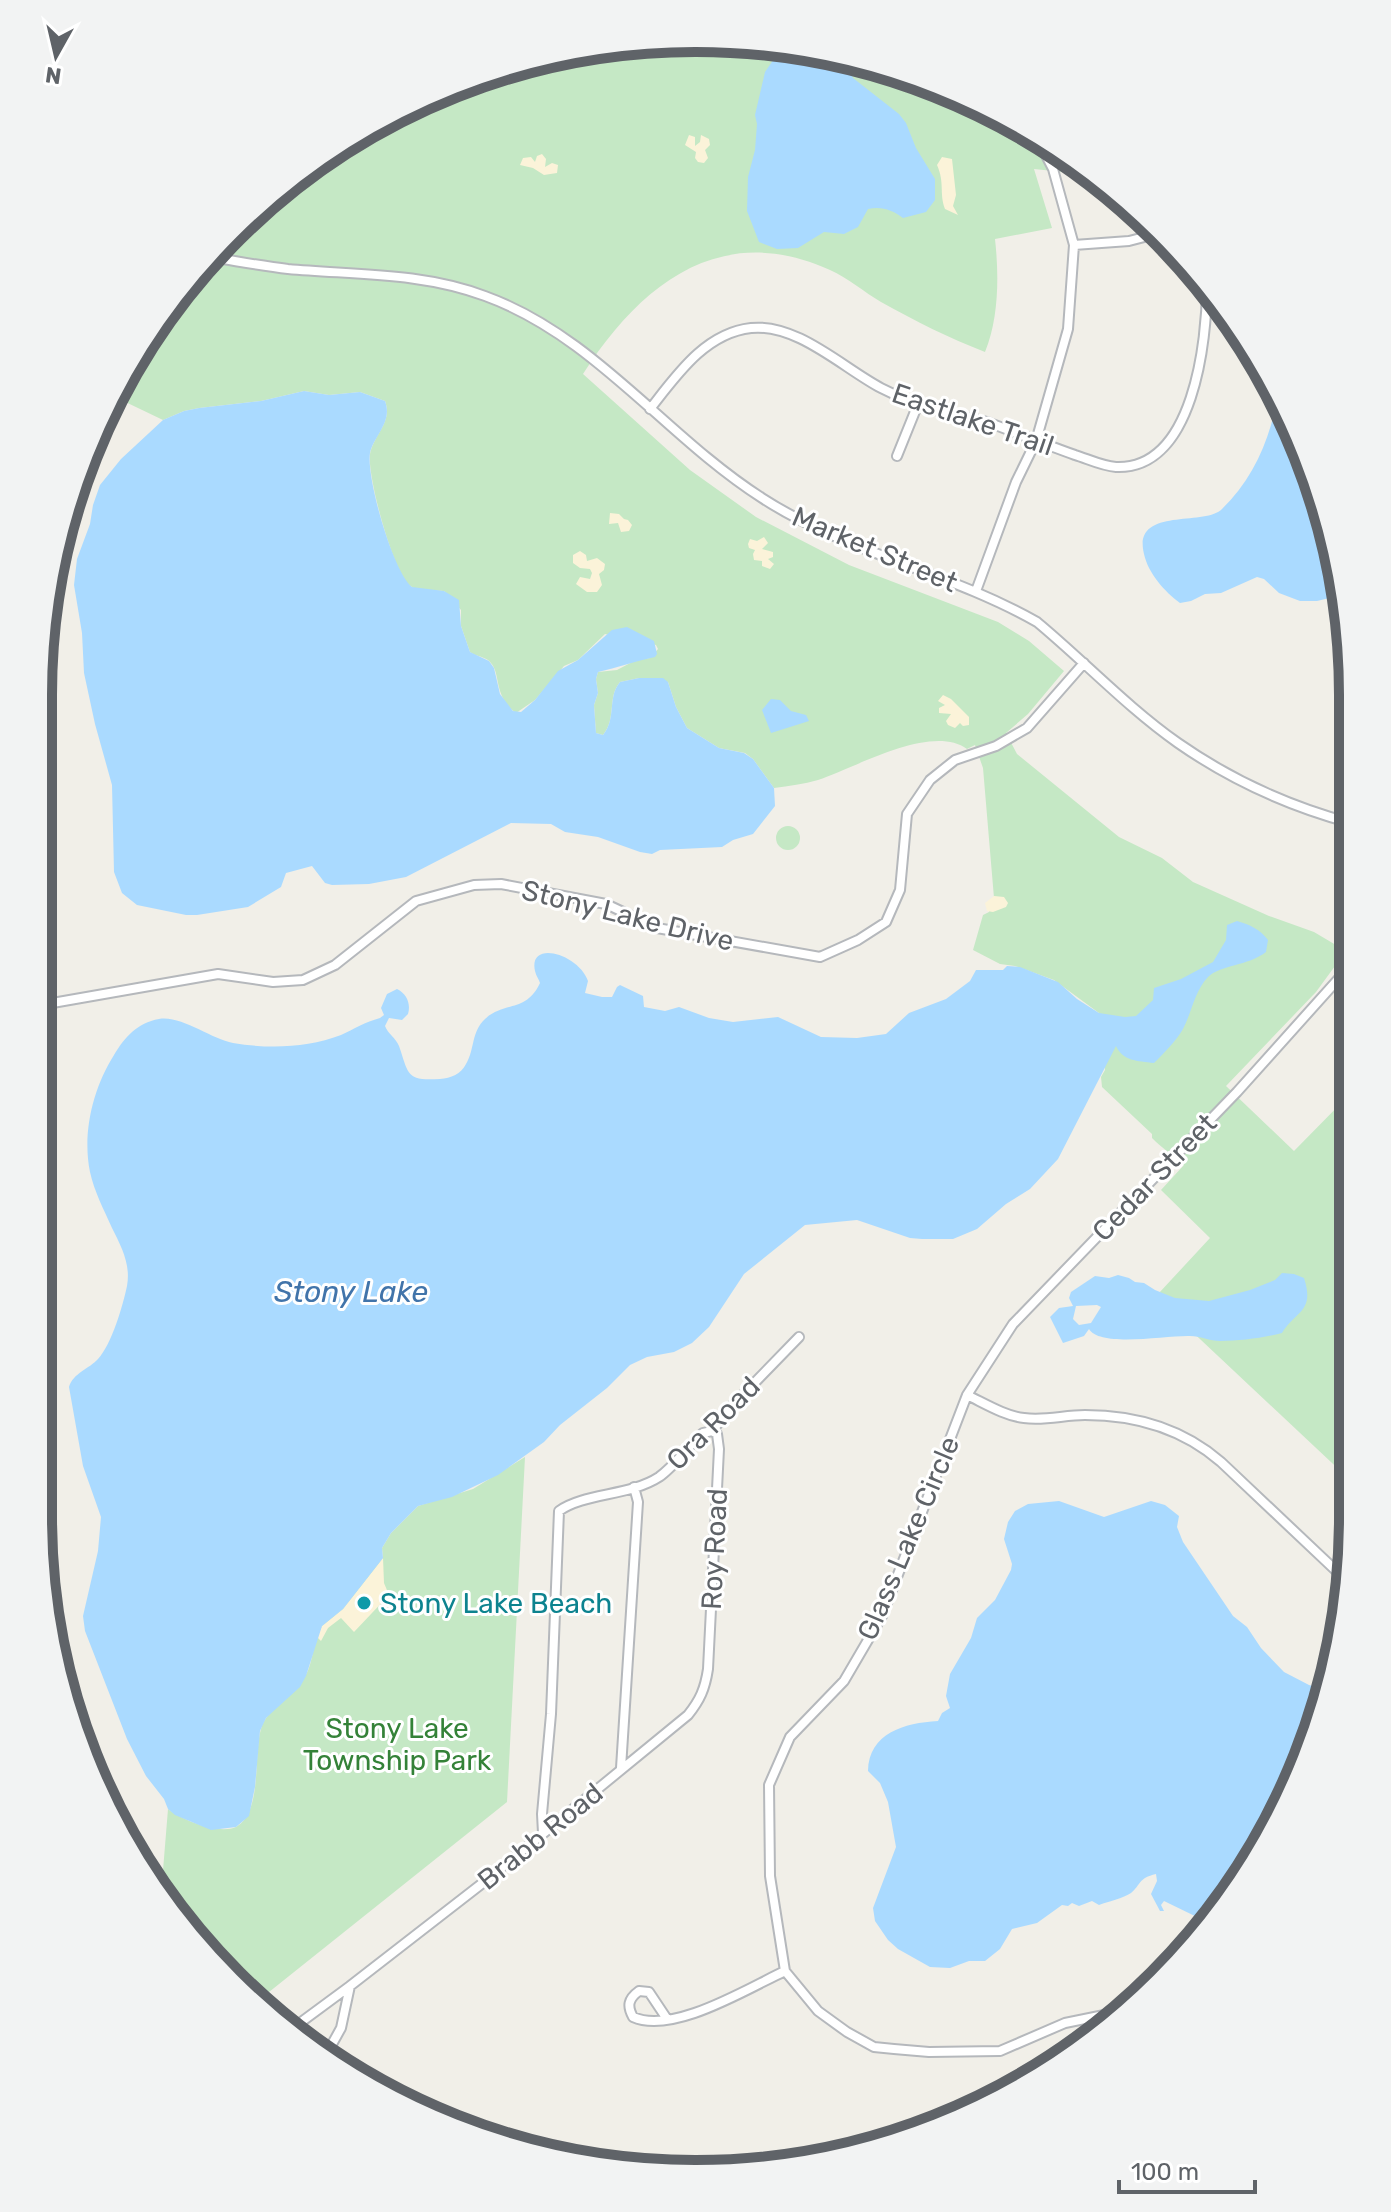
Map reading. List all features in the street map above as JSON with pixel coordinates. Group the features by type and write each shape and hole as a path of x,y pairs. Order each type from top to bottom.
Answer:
{"street":[{"path":"976,591 1016,482 1036,441 1068,329 1074,245 1053,169 1046,156"},
{"path":"1074,245 1129,241 1147,236"},
{"name":"Market Street","path":"223,259 287,268 408,277 484,295 520,311 568,339 726,474 784,512 828,535 976,591 1037,622 1177,742 1243,783 1299,808 1339,820"},
{"name":"Eastlake Trail","path":"650,409 674,378 711,343 730,333 752,328 801,339 881,388 918,404 987,422 1112,467 1138,464 1158,450 1177,428 1197,379 1205,339 1206,304"},
{"path":"897,456 918,404"},
{"name":"Stony Lake Drive","path":"52,1003 218,974 273,982 303,980 335,965 416,901 474,885 501,884 606,904 657,928 820,957 858,940 886,922 900,890 907,814 930,780 955,760 996,746 1027,728 1084,663"},
{"name":"Cedar Street","path":"967,1395 1013,1324 1237,1092 1339,978"},
{"name":"Ora Road","path":"543,1833 559,1511 567,1505 615,1494 659,1476 703,1433 712,1431 799,1337"},
{"path":"967,1395 1020,1418 1053,1420 1082,1415 1124,1418 1172,1430 1200,1444 1221,1462 1337,1571"},
{"name":"Glass Lake Circle","path":"785,1971 770,1876 769,1785 790,1737 844,1681 882,1616 967,1395"},
{"name":"Roy Road","path":"708,1669 719,1449 717,1434 712,1431"},
{"path":"621,1768 638,1517 634,1487"},
{"name":"Brabb Road","path":"299,2023 688,1715 703,1694 708,1669"},
{"path":"667,2019 649,1992 639,1991 630,2000 628,2008 633,2017 643,2022 667,2019 689,2015 785,1971 818,2011 874,2047 929,2052 1000,2051 1065,2023 1101,2016"},
{"path":"331,2047 341,2028 350,1986"}],"green space":[{"path":"653,53 738,53 821,64 902,86 942,101 1017,138 1070,173 1034,169 1052,228 995,239 997,296 985,352 907,316 830,270 790,256 753,253 719,257 687,270 657,289 630,313 583,374 690,470 756,517 849,565 998,622 1029,641 1064,671 1028,714 1006,733 1017,754 1119,837 1162,858 1193,882 1314,932 1339,947 1339,961 1316,992 1226,1086 1294,1151 1339,1105 1339,1470 1184,1324 1159,1293 1210,1238 1161,1190 1184,1165 1156,1142 1152,1134 1102,1087 1101,1077 1105,1070 1099,1013 1054,980 1000,964 973,950 983,915 989,912 994,898 983,768 975,745 967,749 952,742 914,744 818,780 774,788 745,753 719,748 687,728 668,682 639,678 620,682 614,694 607,728 603,735 596,733 594,705 598,693 598,672 617,670 636,660 650,658 658,649 656,645 605,634 578,660 564,666 535,700 516,713 503,698 492,665 470,652 461,626 461,610 444,591 420,590 408,584 395,560 382,521 370,465 372,447 387,415 385,401 360,392 329,395 304,391 261,401 184,411 163,420 123,401 160,338 240,240 304,185 374,138 449,101 529,74 570,64"},
{"path":"783,826 793,826 800,833 800,843 793,850 783,850 776,843 776,833"},
{"name":"Stony Lake Township Park","path":"525,1457 507,1802 265,1995 212,1941 162,1877 168,1809 191,1822 211,1828 229,1829 244,1820 254,1796 259,1740 264,1721 304,1678 322,1626 343,1609 383,1558 382,1548 391,1533 418,1506 473,1489"}],"sand":[{"path":"689,135 695,137 695,146 700,142 701,135 709,139 710,145 705,150 708,158 704,163 698,162 696,152 685,145"},
{"path":"542,154 546,159 545,167 552,163 558,165 557,173 544,175 520,165 523,158 531,157 535,162 537,156"},
{"path":"942,157 952,159 956,195 953,206 958,215 945,209 943,203 937,165"},
{"path":"610,513 628,520 632,525 629,531 621,532 618,523 609,524"},
{"path":"764,537 768,543 762,549 773,552 773,557 768,559 774,564 770,569 762,566 762,561 754,560 755,550 748,544 750,539 757,541"},
{"path":"580,551 586,555 587,561 597,558 605,564 599,574 602,585 597,592 587,592 576,584 580,577 590,579 592,573 590,569 573,563 573,555"},
{"path":"943,695 969,717 969,725 960,723 955,728 948,725 946,721 951,714 939,713 939,708 945,705 938,701"},
{"path":"994,896 1004,897 1008,903 1006,907 993,912 987,911 985,903"},
{"name":"Stony Lake Beach","path":"383,1558 384,1583 389,1595 354,1632 341,1618 328,1628 321,1641 317,1637 322,1626 343,1609"}],"water":[{"path":"775,57 849,71 853,78 899,114 935,179 935,200 926,212 903,218 887,209 868,209 858,227 844,234 824,232 798,248 777,249 759,242 747,211 748,177 755,150 755,115 765,72"},
{"path":"304,391 329,395 360,392 385,401 387,415 372,446 370,465 389,544 412,587 444,591 459,600 461,626 470,652 489,661 494,668 500,694 513,711 521,712 558,671 578,660 612,630 627,627 654,641 657,654 598,672 598,693 594,705 596,733 603,735 607,728 614,694 620,682 663,678 668,682 687,728 719,748 744,753 753,759 774,788 775,806 753,834 722,847 660,850 652,854 598,837 565,832 551,824 511,823 406,877 369,884 332,885 325,883 312,866 286,873 281,887 248,907 186,915 137,905 122,893 114,872 112,785 84,673 82,633 74,585 77,559 100,485 121,459 163,420 184,411 261,401"},
{"path":"1274,413 1305,489 1327,570 1331,598 1300,601 1279,593 1264,579 1257,577 1221,593 1205,594 1180,603 1153,575 1144,554 1143,539 1149,529 1159,523 1201,517 1222,509 1246,480 1267,437"},
{"path":"771,699 780,700 791,711 806,715 809,721 771,733 762,710"},
{"name":"Stony Lake","path":"1237,921 1265,936 1268,940 1266,952 1208,977 1196,996 1183,1029 1154,1063 1127,1057 1116,1046 1058,1159 1030,1189 1006,1204 977,1229 953,1239 910,1238 857,1220 805,1225 744,1274 709,1327 692,1343 674,1352 647,1357 630,1365 544,1442 498,1475 452,1497 418,1506 391,1533 382,1548 383,1558 343,1609 322,1626 300,1687 266,1718 260,1731 249,1816 236,1827 211,1830 168,1809 127,1739 85,1631 83,1616 98,1551 101,1517 83,1466 69,1387 108,1344 127,1286 128,1270 92,1179 87,1142 91,1111 100,1082 118,1048 132,1032 151,1021 168,1019 233,1043 274,1047 301,1045 341,1035 380,1018 384,1015 381,1008 387,994 397,989 407,1000 408,1014 402,1020 389,1018 385,1026 398,1043 407,1070 421,1079 444,1078 455,1075 464,1067 477,1029 485,1019 521,1003 534,992 540,983 535,961 539,955 546,953 565,958 583,972 588,981 585,993 612,997 620,985 643,996 644,1007 665,1011 679,1007 709,1018 733,1022 778,1017 821,1037 857,1038 886,1034 909,1013 946,999 970,981 976,970 1003,970 1007,966 1020,967 1058,982 1099,1013 1136,1016 1153,1000 1154,988 1181,979 1213,962 1226,940 1227,925"},
{"path":"1282,1273 1304,1278 1306,1304 1282,1333 1259,1338 1220,1341 1190,1336 1120,1339 1096,1335 1089,1329 1084,1336 1063,1343 1050,1317 1059,1308 1073,1306 1069,1298 1071,1292 1095,1276 1109,1278 1118,1275 1175,1298 1209,1301 1275,1280","holes":["1076,1306 1101,1307 1091,1323 1079,1325 1073,1319"]},
{"path":"1059,1501 1104,1517 1151,1501 1165,1505 1179,1516 1177,1527 1183,1542 1233,1616 1247,1627 1261,1648 1284,1672 1316,1687 1290,1763 1253,1838 1198,1918 1164,1901 1161,1905 1164,1911 1160,1911 1151,1894 1157,1881 1156,1874 1120,1898 1099,1905 1092,1901 1079,1906 1072,1903 1062,1905 1037,1923 1012,1929 1000,1949 985,1961 969,1961 950,1968 930,1967 898,1949 875,1921 873,1908 896,1847 888,1802 880,1783 868,1771 870,1758 875,1747 891,1732 913,1724 938,1721 942,1713 950,1708 946,1696 950,1674 971,1638 977,1618 995,1600 1011,1570 1004,1539 1008,1522 1015,1511 1028,1504"}],"place":[{"name":"Stony Lake Beach","path":"364,1603"}]}
